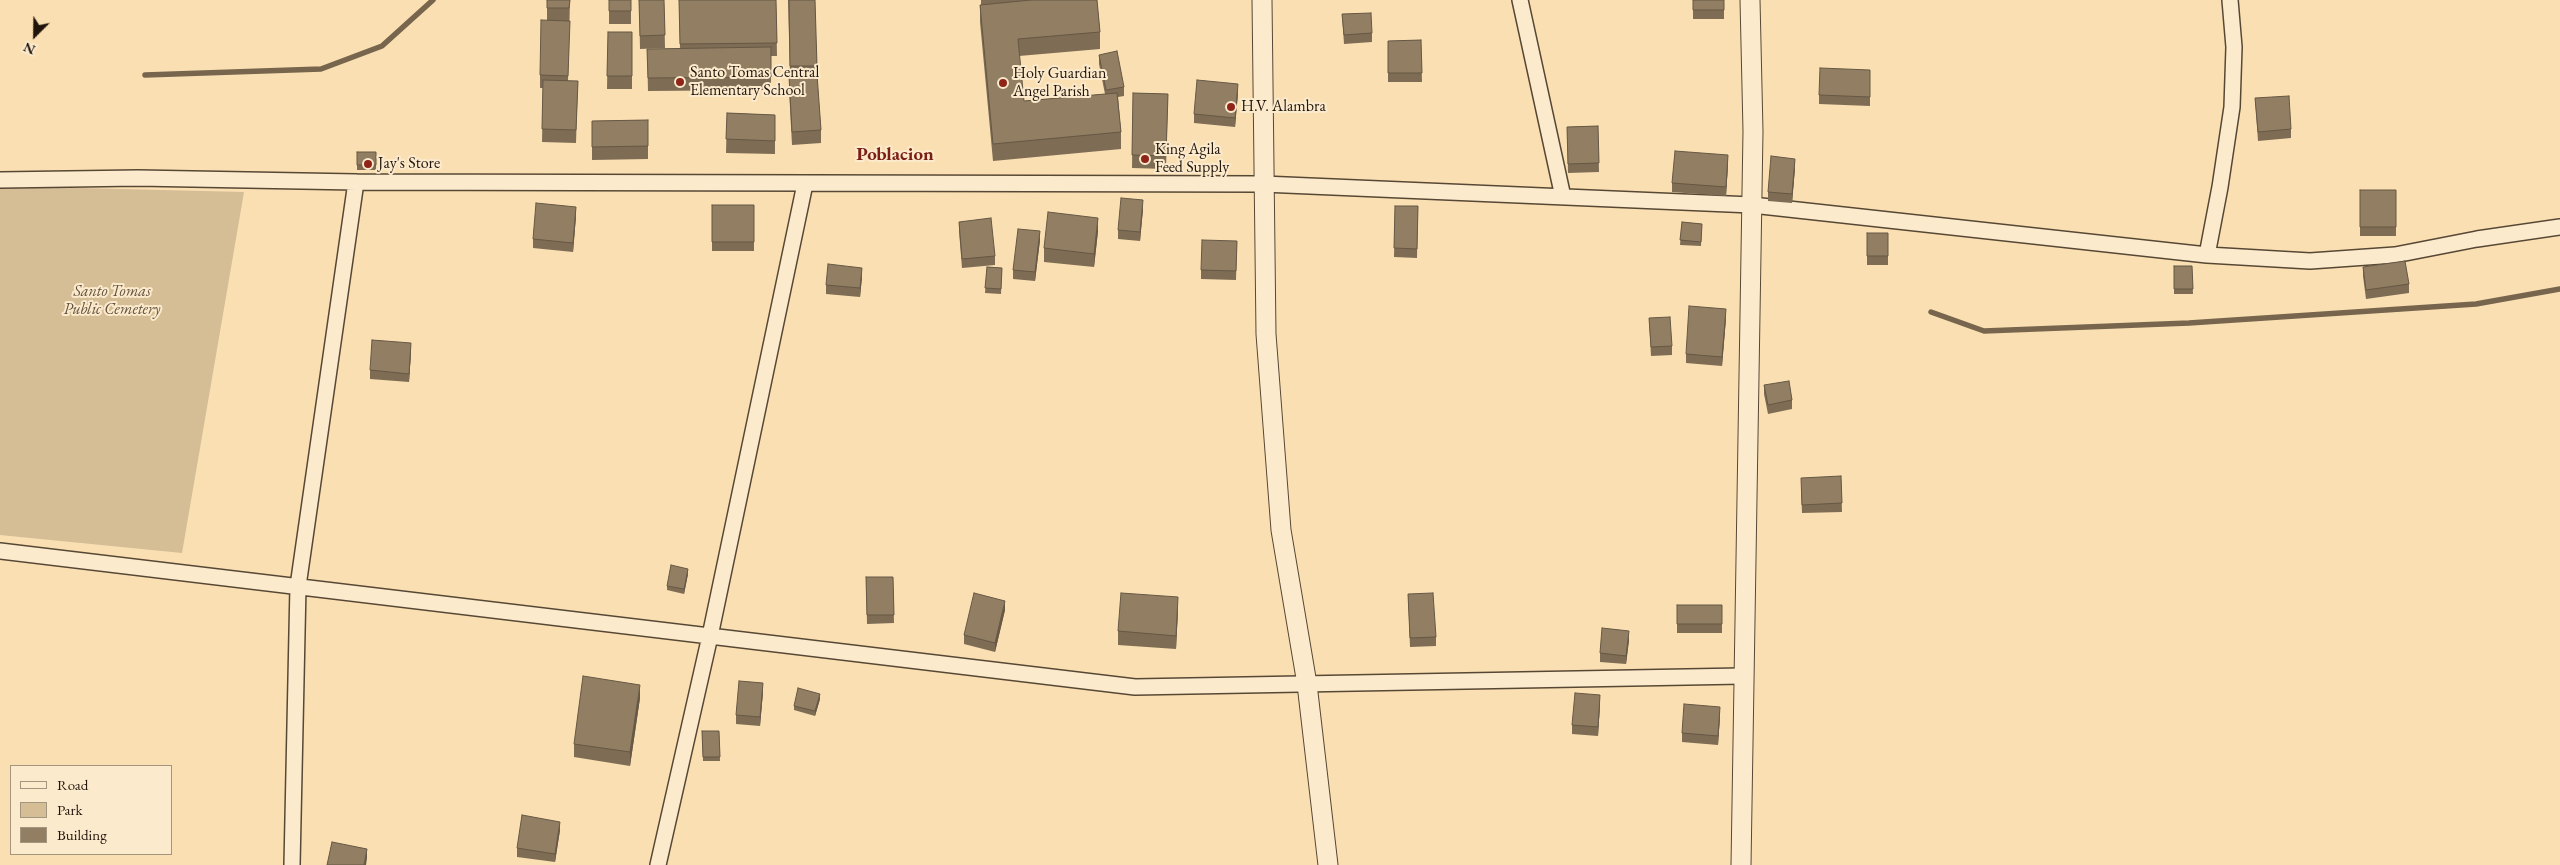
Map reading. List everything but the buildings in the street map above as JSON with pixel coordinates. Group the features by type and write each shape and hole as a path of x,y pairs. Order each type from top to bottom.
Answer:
{"street":[{"path":"1262,0 1266,334 1281,530 1307,684 1328,865"},
{"path":"1520,0 1563,196"},
{"path":"1741,865 1742,676 1752,205 1750,0"},
{"path":"2207,254 2220,187 2232,107 2234,47 2230,0"},
{"path":"0,180 138,178 356,182 1263,184 1752,205 2263,260 2310,261 2395,255 2477,239 2560,227"},
{"path":"292,865 298,586 356,182"},
{"path":"658,865 710,636 805,184"},
{"path":"0,551 1135,687 1742,676"}],"green space":[{"name":"Santo Tomas Public Cemetery","path":"0,186 244,192 182,553 0,535"}],"waterway":[{"path":"145,75 321,69 382,46 433,0"},
{"path":"1931,312 1984,331 2189,323 2476,304 2560,289"}],"place":[{"name":"Santo Tomas Central Elementary School","path":"680,82"},
{"name":"Holy Guardian Angel Parish","path":"1003,83"},
{"name":"H.V. Alambra","path":"1231,107"},
{"name":"King Agila Feed Supply","path":"1145,159"},
{"name":"Jay's Store","path":"368,164"}],"district":[{"name":"Poblacion","path":"895,155"}]}
